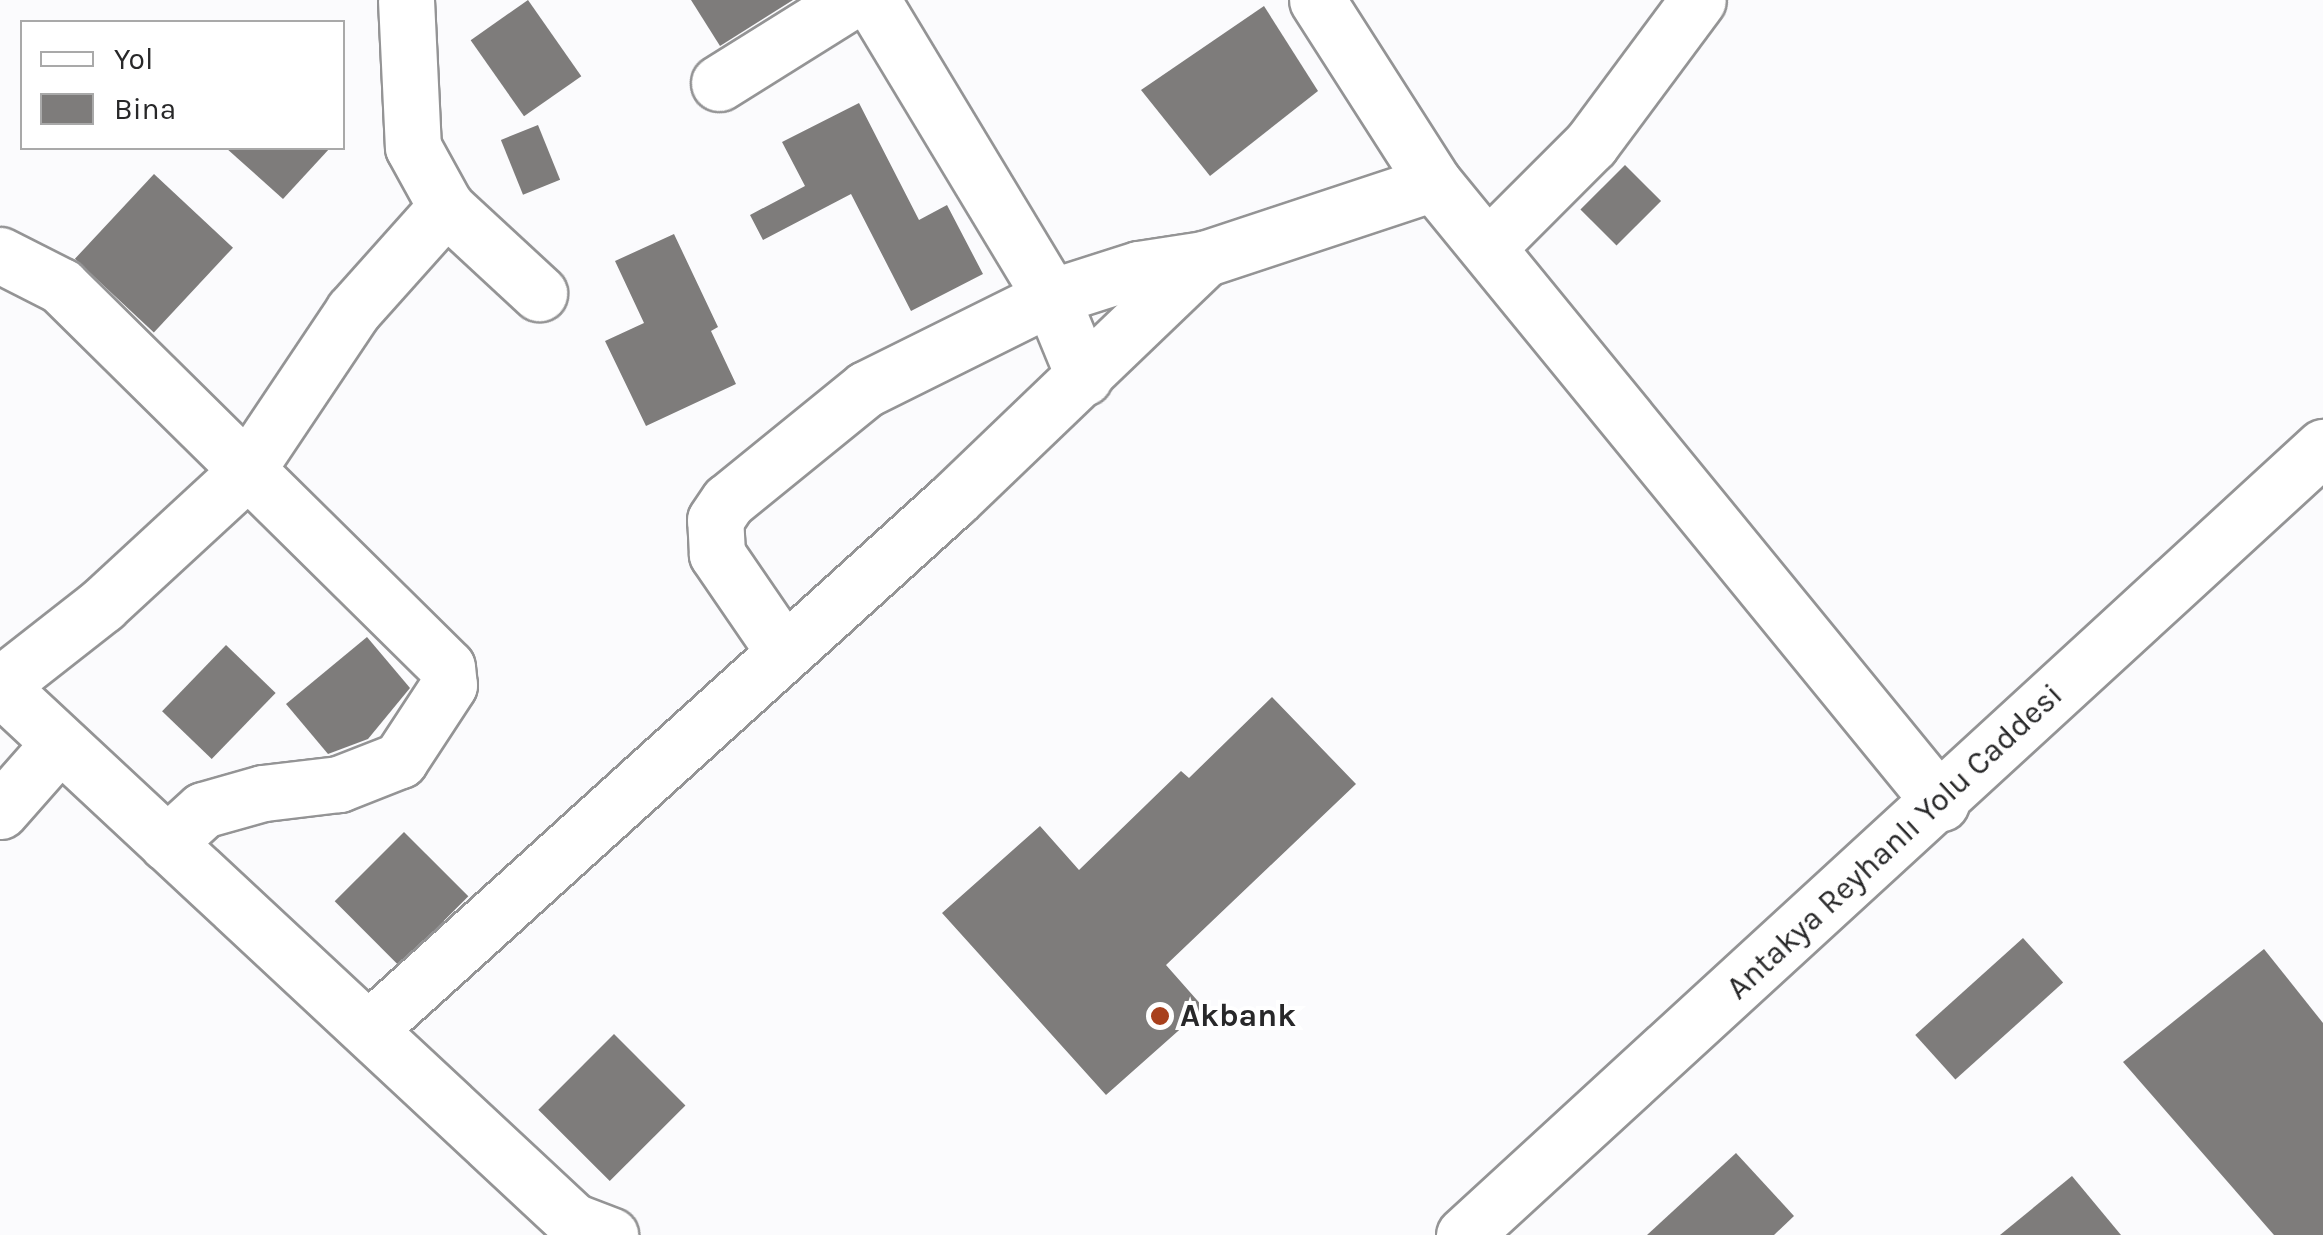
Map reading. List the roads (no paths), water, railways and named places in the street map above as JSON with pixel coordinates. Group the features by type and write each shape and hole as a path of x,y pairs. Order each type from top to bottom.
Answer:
{"street":[{"path":"406,0 413,147 446,208 539,293"},
{"path":"718,83 852,0"},
{"path":"872,0 1051,297 1084,377"},
{"path":"1317,0 1434,183 1490,245 1941,802"},
{"path":"1490,245 1591,144 1698,0"},
{"path":"784,652 717,554 715,520 728,501 866,388 1051,297 1138,269 1204,258 1434,183"},
{"path":"446,208 353,311 244,474 102,605 0,686 573,1221 610,1235"},
{"path":"0,255 60,286 244,474 446,667 449,685 400,760 339,784 263,793 202,810 167,843"},
{"path":"370,1028 1084,377 1204,258"},
{"name":"Antakya Reyhanlı Yolu Caddesi","path":"1464,1235 2316,468"},
{"path":"0,811 59,744"}],"place":[{"name":"Akbank","path":"1160,1016"}]}
